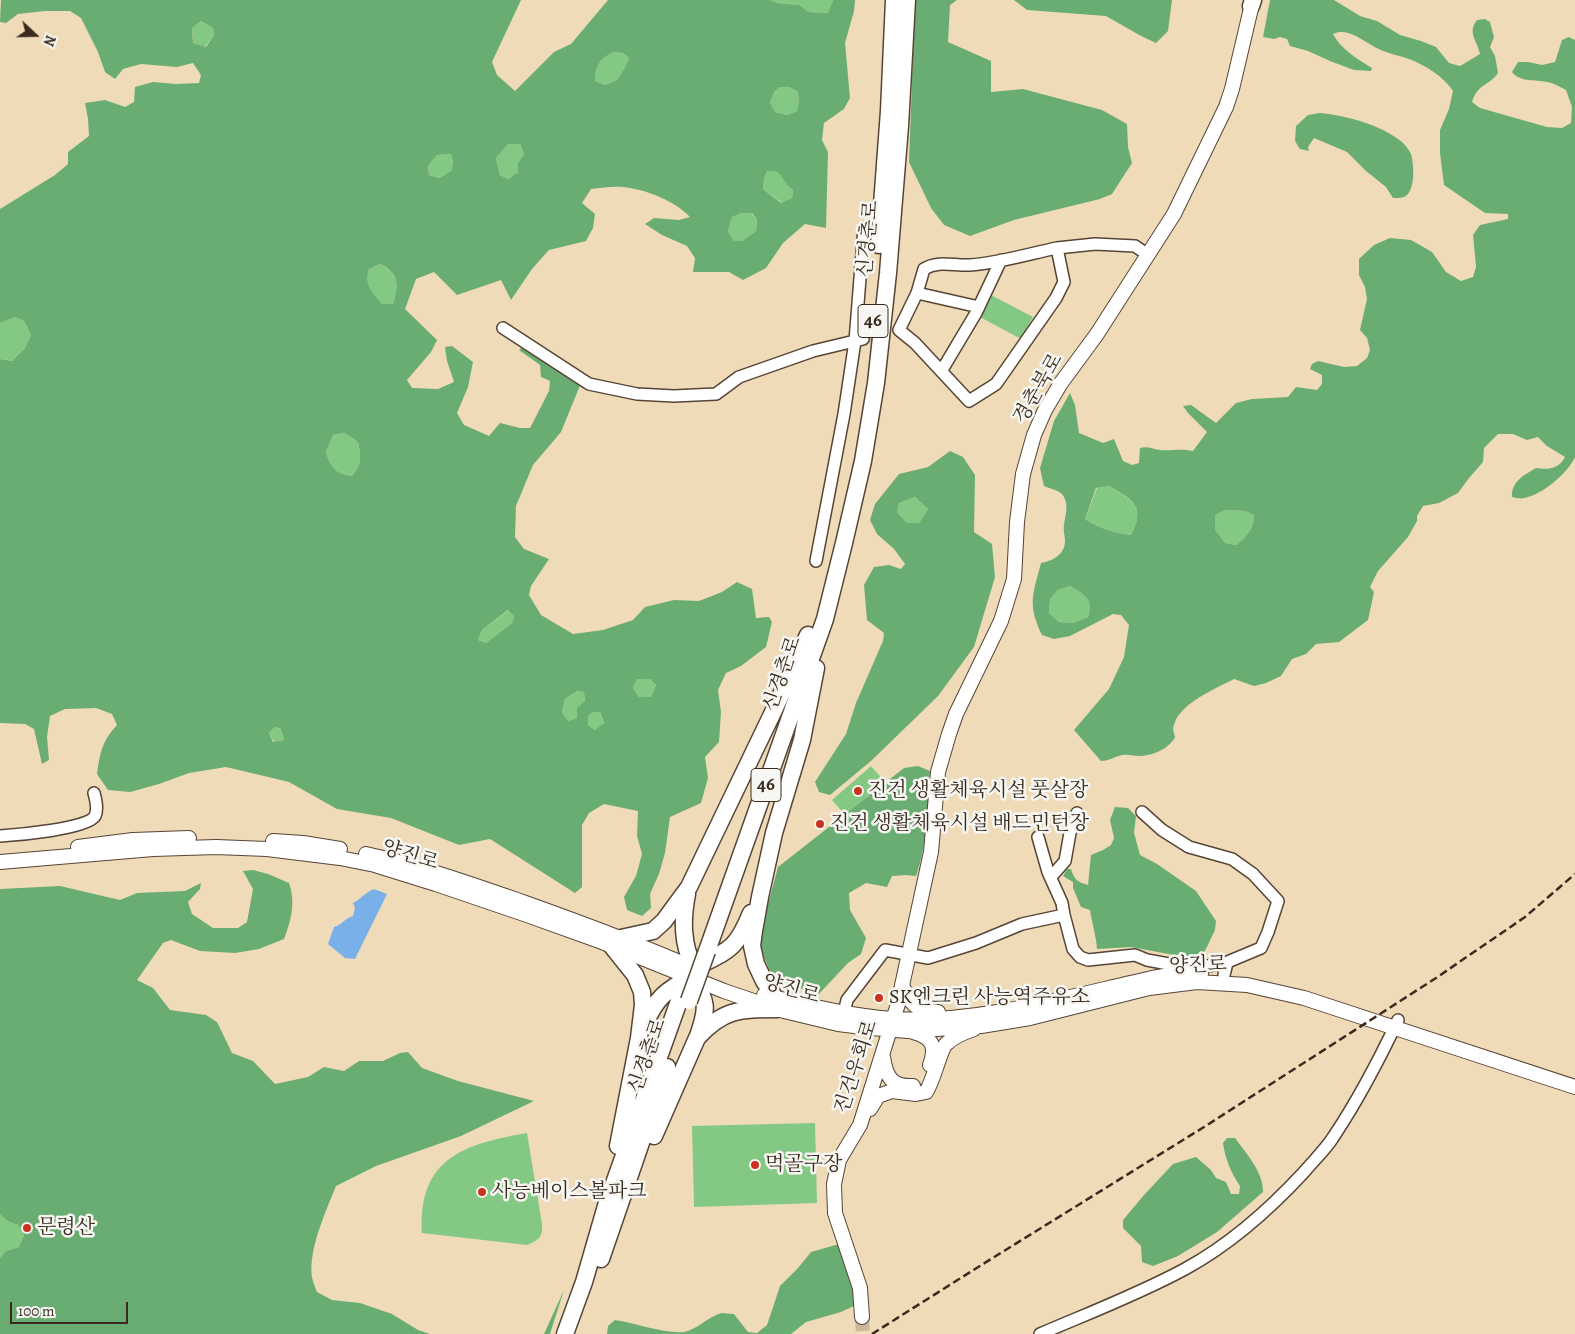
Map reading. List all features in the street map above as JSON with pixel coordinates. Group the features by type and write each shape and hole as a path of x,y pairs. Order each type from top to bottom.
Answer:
{"highway":[{"name":"신경춘로","path":"565,1334 612,1208 685,1000 826,578 862,413 872,331 889,111 894,0"},
{"name":"신경춘로","path":"702,949 825,619 863,461 876,383 887,282 900,126 906,0"},
{"path":"697,1038 707,1027 723,1015 776,1003 756,964 752,946 760,897 774,833 802,740 825,619"},
{"path":"612,1208 643,1005 642,992 635,975 616,942 653,931 664,922 689,887 808,635"},
{"path":"638,1038 659,998 692,972 728,950 738,941 749,918 765,873"},
{"path":"612,1208 641,1165 704,1020 705,1004 692,972 683,931 683,914 689,887"},
{"name":"신경춘로","path":"575,1334 612,1208"}],"main road":[{"name":"경춘북로","path":"949,734 956,714 1001,620 1014,579 1017,522 1023,474 1034,435 1045,410 1061,383 1096,334 1174,214 1226,108 1232,89 1251,1"},
{"name":"진건우회로","path":"862,1317 860,1288 835,1213 834,1184 839,1160 860,1125 883,1056 902,985 931,852 938,772 949,734"},
{"name":"양진로","path":"0,852 69,848 143,840 201,838 253,839 303,843 350,851 388,859 454,878 692,972 724,991 776,1003 844,1013 868,1022"},
{"name":"양진로","path":"0,862 153,849 216,847 267,849 340,858 375,865 616,942"},
{"name":"양진로","path":"776,1003 838,1024 868,1022 892,1024 1007,1010 1152,978 1226,969 1246,976 1314,992 1396,1024 1575,1087"},
{"name":"양진로","path":"892,1024 908,1030 981,1026 1030,1018 1149,988 1197,982 1247,985 1304,998 1396,1024 1575,1078"},
{"path":"902,985 908,1000 915,1008 926,1011 955,1012 965,1016"},
{"path":"876,1078 879,1043 868,1022 888,1005 902,985"},
{"path":"860,1125 878,1096 892,1092 916,1094 926,1092 931,1084 945,1045 963,1033 981,1026"},
{"path":"883,1056 884,1069 890,1080 900,1085 916,1086 924,1080 933,1058 934,1050 931,1042 923,1034 908,1030"}],"street":[{"path":"816,561 859,340 864,228"},
{"path":"1057,248 1064,282 1056,298 996,384 969,401 915,343 895,330 917,293 924,268 933,264 970,265 1057,248 1095,244 1134,246 1148,255"},
{"path":"942,370 979,307 1001,260"},
{"path":"917,293 979,307"},
{"path":"502,328 589,384 636,394 665,396 716,394 739,378 813,351 859,340"},
{"path":"0,836 43,832 91,821 96,811 94,793"},
{"path":"1038,837 1051,878 1062,903 1073,949 1080,957 1088,960 1135,955 1147,960 1174,965 1195,963 1202,967 1226,969 1261,948 1278,900 1253,874 1232,859 1189,847 1162,830 1142,812"},
{"path":"1051,878 1066,861 1070,833 1077,813"},
{"path":"844,1013 847,1000 885,950 928,958 976,944 1022,924 1064,915"},
{"path":"1040,1334 1104,1307 1184,1269 1240,1233 1290,1186 1333,1138 1363,1088 1396,1024"}],"green space":[{"path":"1,0 521,0 492,62 497,75 515,91 554,52 571,44 608,0 771,0 777,3 799,5 809,12 828,13 833,0 855,0 854,11 845,43 850,98 844,109 824,123 822,140 828,152 826,228 805,224 783,243 766,268 743,280 729,272 693,272 695,258 687,246 662,235 645,224 654,218 679,220 690,217 684,211 668,201 641,190 619,187 591,189 582,203 595,214 593,228 586,241 549,250 532,269 511,300 501,280 457,295 434,272 416,279 405,309 437,340 431,352 407,380 412,388 438,389 454,382 447,361 445,347 452,346 473,362 468,387 457,413 464,425 489,436 500,423 520,428 530,428 549,391 550,381 541,377 540,365 519,350 529,340 561,360 581,383 561,432 533,465 516,506 515,537 524,549 549,559 531,586 529,595 541,615 573,634 603,630 633,620 645,607 674,600 699,601 722,592 737,582 752,589 756,618 769,617 772,622 766,647 741,666 726,673 718,690 721,712 719,742 705,757 708,778 701,803 670,817 665,853 659,874 650,894 651,908 642,916 627,910 624,897 636,876 642,854 637,836 638,811 604,804 589,813 582,825 582,887 575,893 490,839 459,845 391,818 337,809 289,782 226,767 189,773 130,792 108,790 97,774 102,748 108,736 117,725 112,714 96,708 65,709 50,716 47,737 49,760 42,764 34,729 25,724 0,723 0,359 12,361 25,348 31,335 24,321 15,317 0,323 0,209 55,175 68,164 68,152 89,136 85,103 105,100 125,107 134,102 135,87 153,82 199,83 201,75 193,63 177,67 141,64 123,69 115,79 105,72 98,52 81,18 70,11 18,14 6,23 0,22","holes":["201,21 213,28 214,35 206,47 193,43 192,28","613,52 623,53 629,58 617,80 605,85 595,81 597,67 605,57","780,87 789,87 797,91 799,100 797,111 787,115 775,112 770,102 775,91","508,144 520,144 524,154 518,163 518,172 508,179 500,175 496,158","451,154 453,163 451,171 439,178 429,175 428,166 437,155","767,171 776,171 793,190 792,198 781,203 763,189","742,213 752,213 757,219 756,231 742,241 734,241 728,231 732,217","380,264 391,271 397,285 393,304 382,304 370,288 368,280 369,269","345,433 358,442 360,460 358,468 352,476 342,474 334,469 326,452 333,435","508,610 514,616 512,623 486,643 478,640 482,630","637,679 650,679 656,685 651,697 639,697 633,688","577,691 584,692 585,701 577,708 577,718 568,721 562,712 565,699","593,712 600,712 604,723 595,730 588,725 588,716","275,727 281,729 284,740 273,742 269,733"]},
{"path":"771,0 833,0 828,13 809,12 799,5 777,3"},
{"path":"915,0 957,0 950,5 948,42 991,61 991,92 1023,89 1102,110 1127,124 1128,147 1132,163 1112,194 1100,199 1014,220 970,236 944,225 931,208 909,162"},
{"path":"1014,0 1172,0 1168,31 1156,43 1106,16 1027,10"},
{"path":"1270,0 1334,0 1360,16 1377,21 1400,35 1436,47 1449,63 1460,66 1480,54 1473,29 1477,20 1485,19 1490,22 1494,37 1490,47 1495,56 1498,73 1491,81 1477,91 1472,102 1480,108 1547,127 1562,128 1571,123 1572,107 1566,90 1550,83 1520,78 1512,72 1518,62 1542,65 1555,62 1562,40 1569,37 1575,40 1575,457 1561,476 1539,493 1524,498 1512,497 1516,483 1523,476 1536,468 1549,469 1556,466 1565,457 1547,446 1538,437 1527,440 1513,434 1498,434 1484,448 1483,462 1458,493 1439,503 1423,506 1408,537 1378,571 1370,587 1374,592 1368,620 1339,642 1316,644 1306,654 1292,659 1281,676 1266,683 1254,686 1234,679 1208,692 1183,710 1173,728 1175,737 1169,745 1160,751 1144,756 1117,756 1101,761 1074,730 1109,689 1124,657 1129,625 1121,615 1113,614 1070,636 1054,639 1042,635 1033,607 1034,591 1041,563 1050,561 1058,556 1063,550 1065,541 1065,500 1060,493 1044,486 1040,468 1054,421 1070,393 1075,405 1079,433 1103,443 1114,439 1123,461 1132,465 1139,463 1140,448 1143,447 1160,450 1193,451 1207,432 1183,406 1191,405 1216,423 1236,403 1252,399 1288,397 1296,387 1317,390 1322,384 1322,375 1310,369 1312,364 1318,361 1344,367 1357,366 1367,358 1370,350 1367,338 1360,330 1367,299 1365,287 1359,275 1359,259 1374,245 1390,238 1411,240 1432,252 1446,272 1461,281 1473,277 1476,267 1473,235 1480,225 1508,219 1508,214 1485,213 1444,185 1440,153 1440,130 1449,109 1453,91 1433,72 1415,61 1382,51 1345,32 1333,34 1345,49 1372,68 1371,71 1354,70 1308,51 1290,46 1287,39 1263,37","holes":["1109,486 1125,495 1135,505 1137,517 1131,535 1107,530 1085,519 1096,488","1226,510 1245,511 1254,515 1253,524 1249,532 1236,545 1225,543 1215,529 1215,515","1070,586 1083,595 1090,605 1088,617 1074,623 1059,622 1049,613 1050,599 1058,590"]},
{"path":"201,21 213,28 214,35 205,47 193,43 192,28"},
{"path":"613,52 623,53 629,58 617,80 605,85 595,81 599,64"},
{"path":"780,87 789,87 797,91 799,100 797,111 787,115 775,112 770,102 775,91"},
{"path":"1320,113 1363,122 1384,130 1402,142 1410,153 1413,164 1411,190 1408,194 1403,197 1393,198 1386,187 1347,152 1314,138 1308,147 1309,151 1300,149 1295,141 1296,126 1308,115"},
{"path":"508,144 520,144 524,154 518,163 518,172 508,179 500,175 496,158"},
{"path":"451,154 453,163 451,171 439,178 429,175 428,166 437,155"},
{"path":"776,170 793,190 792,198 782,203 763,189 767,171"},
{"path":"742,213 751,213 757,219 756,231 742,241 734,241 728,231 732,217"},
{"path":"380,264 391,272 396,281 397,286 393,304 382,304 369,288 367,280 369,269"},
{"path":"991,295 1033,317 1021,339 980,317"},
{"path":"15,317 24,321 31,335 25,348 12,361 0,359 0,323"},
{"path":"345,433 358,442 359,447 359,464 352,476 342,474 334,469 326,452 333,435"},
{"path":"950,451 963,457 975,475 974,532 992,544 995,577 974,647 938,696 871,761 830,795 819,792 815,782 846,734 856,703 883,641 884,633 867,620 864,585 874,567 889,565 901,569 905,564 894,549 877,534 870,520 875,504 899,474 928,467","holes":["915,497 928,509 919,523 907,523 897,512 899,503"]},
{"path":"1109,486 1135,505 1137,517 1131,535 1107,530 1085,519 1097,488"},
{"path":"915,497 928,509 919,523 907,523 897,512 899,503"},
{"path":"1226,510 1245,511 1254,515 1253,524 1249,532 1236,545 1225,543 1215,529 1215,515"},
{"path":"1070,586 1089,601 1090,611 1088,617 1074,623 1059,622 1049,613 1050,599 1058,590"},
{"path":"509,610 514,616 512,623 486,643 478,640 482,630"},
{"path":"637,679 650,679 656,685 651,697 639,697 633,688"},
{"path":"577,691 584,692 585,701 577,718 568,721 562,712 565,699"},
{"path":"593,712 600,712 604,724 595,730 588,725 588,716"},
{"path":"275,727 281,729 284,740 274,742 269,733"},
{"name":"진건 생활체육시설 풋살장","path":"871,766 885,782 845,815 832,800"},
{"path":"918,766 930,771 925,838 916,876 892,876 887,887 866,883 849,893 850,910 866,938 861,954 848,963 817,996 771,975 758,941 778,867 904,768"},
{"path":"1115,807 1128,808 1136,816 1134,833 1140,855 1157,864 1196,891 1216,921 1215,930 1204,953 1195,959 1131,947 1097,949 1090,910 1081,907 1073,888 1073,882 1063,876 1067,869 1071,869 1076,880 1088,885 1091,855 1111,845 1114,838 1110,820"},
{"path":"253,870 289,883 292,911 284,939 259,949 235,953 200,951 171,940 163,943 137,980 153,988 170,1010 206,1015 217,1022 232,1053 253,1061 275,1084 308,1077 324,1067 344,1071 359,1061 383,1061 400,1053 408,1052 422,1068 458,1081 534,1101 461,1136 376,1166 336,1186 315,1243 311,1266 317,1292 332,1300 360,1303 392,1314 418,1330 430,1334 0,1334 0,1258 6,1251 19,1247 24,1235 18,1225 7,1221 0,1214 0,889 60,886 120,900 137,893 185,891 201,883 200,889 188,902 192,914 213,928 238,928 247,922 253,889 243,871"},
{"name":"먹골구장","path":"815,1123 817,1203 694,1207 692,1126"},
{"name":"사능베이스볼파크","path":"527,1133 542,1224 542,1232 537,1240 527,1245 422,1233 423,1208 428,1187 437,1171 449,1159 483,1143"},
{"path":"1227,1138 1235,1138 1249,1157 1261,1178 1263,1192 1217,1232 1178,1256 1153,1266 1142,1262 1141,1246 1123,1228 1123,1220 1173,1164 1196,1157 1211,1170 1216,1178 1226,1182 1231,1194 1239,1194 1240,1186 1229,1165 1224,1149 1223,1143"},
{"path":"0,1214 7,1221 18,1225 24,1235 19,1247 6,1251 0,1258"},
{"path":"839,1244 857,1288 856,1305 841,1312 806,1322 791,1334 607,1334 608,1326 615,1320 659,1330 684,1332 722,1313 734,1314 748,1332 757,1333 767,1325 780,1286 811,1252"},
{"path":"564,1290 550,1334 544,1334"}],"water":[{"path":"374,889 387,894 355,959 345,958 328,944 334,927 353,916 355,908 353,903"}],"tunnel":[{"path":"863,339 891,331"},
{"path":"862,1317 863,1334"}],"railway":[{"path":"872,1334 1204,1127 1436,978 1525,917 1575,874"}],"place":[{"name":"진건 생활체육시설 풋살장","path":"858,791"},
{"name":"진건 생활체육시설 배드민턴장","path":"820,824"},
{"name":"SK엔크린 사능역주유소","path":"879,998"},
{"name":"먹골구장","path":"755,1165"},
{"name":"사능베이스볼파크","path":"482,1192"},
{"name":"문령산","path":"27,1228"}]}
